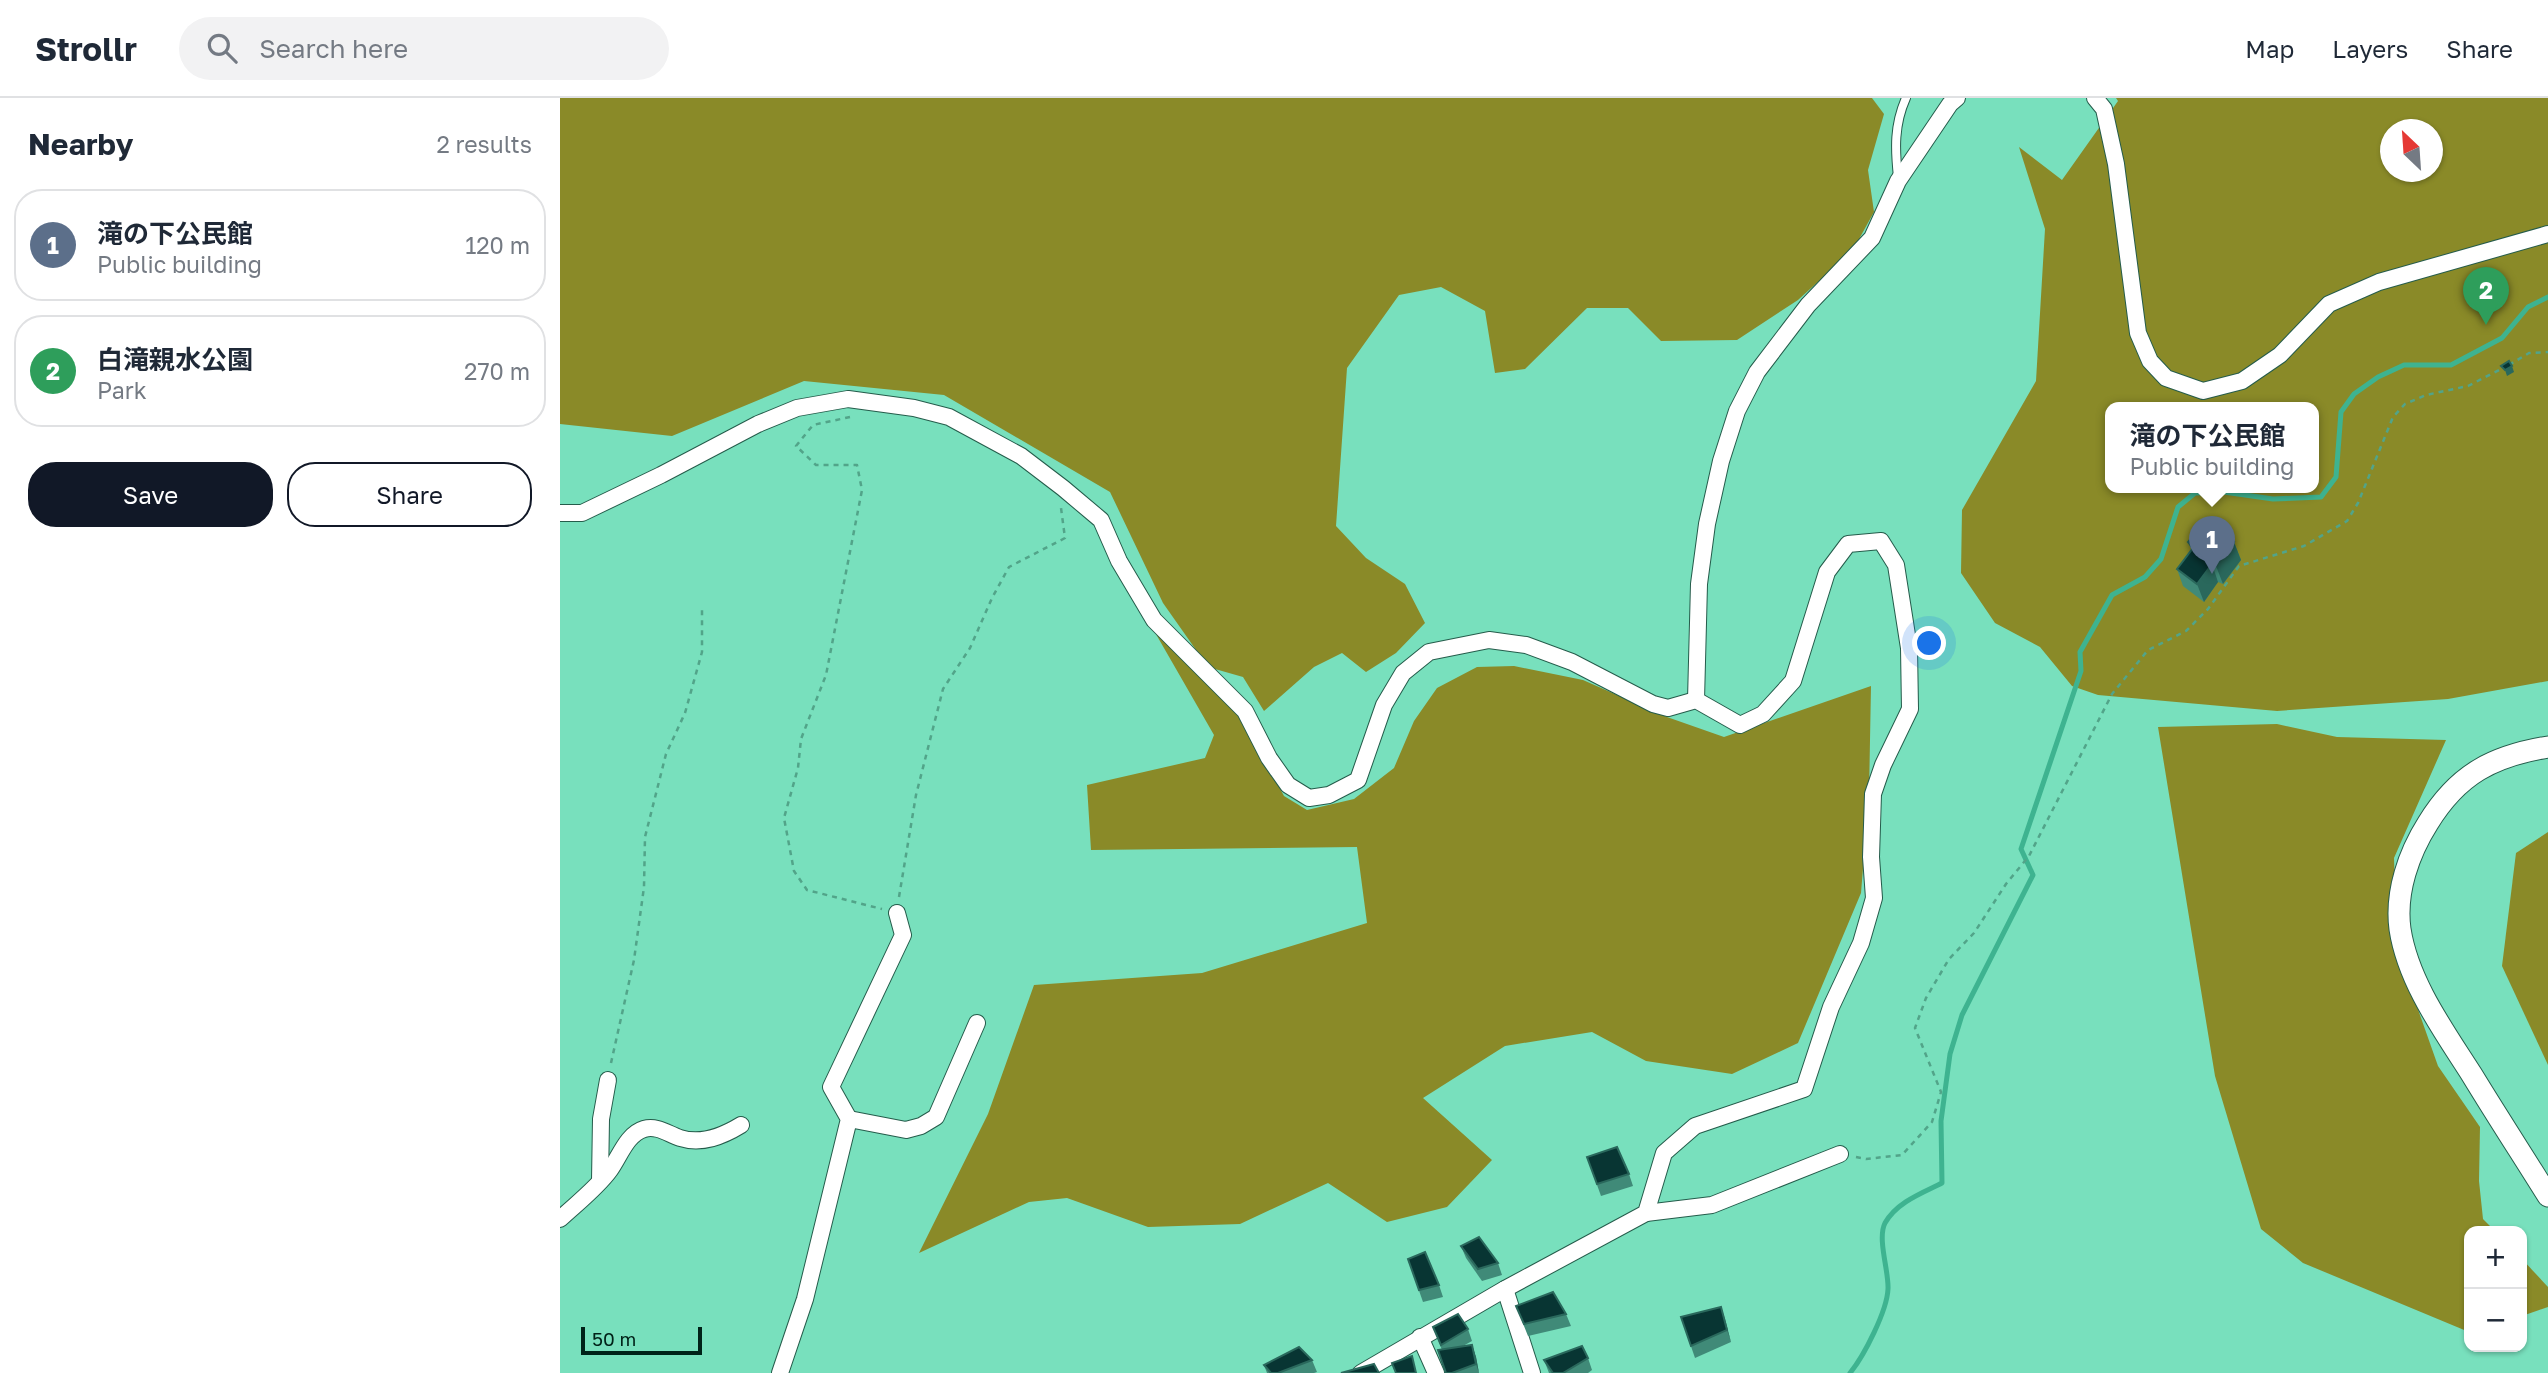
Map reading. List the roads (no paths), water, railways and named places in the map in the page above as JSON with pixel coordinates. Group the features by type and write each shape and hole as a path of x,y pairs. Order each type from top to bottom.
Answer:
{"street":[{"path":"1696,700 1699,584 1707,524 1721,461 1737,411 1757,372 1808,306 1871,238 1898,181 1950,104 1957,98"},
{"path":"2095,98 2104,109 2116,164 2138,333 2150,361 2166,378 2203,391 2242,381 2280,355 2329,304 2379,282 2548,234"},
{"path":"560,513 583,513 758,424 787,412 848,399 914,408 949,417 1021,456 1101,520 1119,561 1154,620 1245,711 1269,758 1288,785 1309,798 1329,796 1358,780 1384,705 1404,673 1429,652 1489,640 1526,645 1572,662 1653,704 1668,708 1696,700 1740,725 1763,715 1794,681 1827,572 1848,544 1881,541 1896,565 1909,648 1910,709 1883,765 1873,794 1871,857 1874,898 1861,943 1831,1007 1804,1089 1695,1126 1664,1153 1646,1213"},
{"path":"2548,747 2522,751 2488,763 2462,780 2438,807 2421,833 2407,865 2400,897 2400,929 2411,967 2431,1011 2548,1196"},
{"path":"779,1373 805,1299 849,1119 831,1087 903,935 897,913"},
{"path":"849,1119 906,1130 921,1126 936,1117 976,1023"},
{"path":"600,1181 601,1119 608,1080"},
{"path":"560,1219 609,1172 637,1132 655,1128 681,1139 701,1141 727,1134 741,1125"},
{"path":"1361,1373 1505,1289 1646,1213 1712,1205 1840,1154"},
{"path":"1505,1289 1532,1373"},
{"path":"1420,1337 1436,1373"}],"lane":[{"path":"1898,181 1894,140 1900,111 1906,98"}],"waterway":[{"path":"2231,493 2273,499 2321,497 2336,477 2341,412 2354,394 2378,377 2404,365 2451,365 2502,338 2528,307 2548,297"},
{"path":"1850,1373 1874,1333 1887,1298 1888,1282 1882,1238 1885,1223 1903,1204 1942,1183 1941,1121 1950,1054 1962,1015 2033,875 2021,849 2081,671 2080,652 2112,595 2145,577 2161,559 2178,507 2195,493"}],"place":[{"name":"白滝親水公園","path":"2486,325"},
{"name":"滝の下公民館","path":"2212,574"}]}
